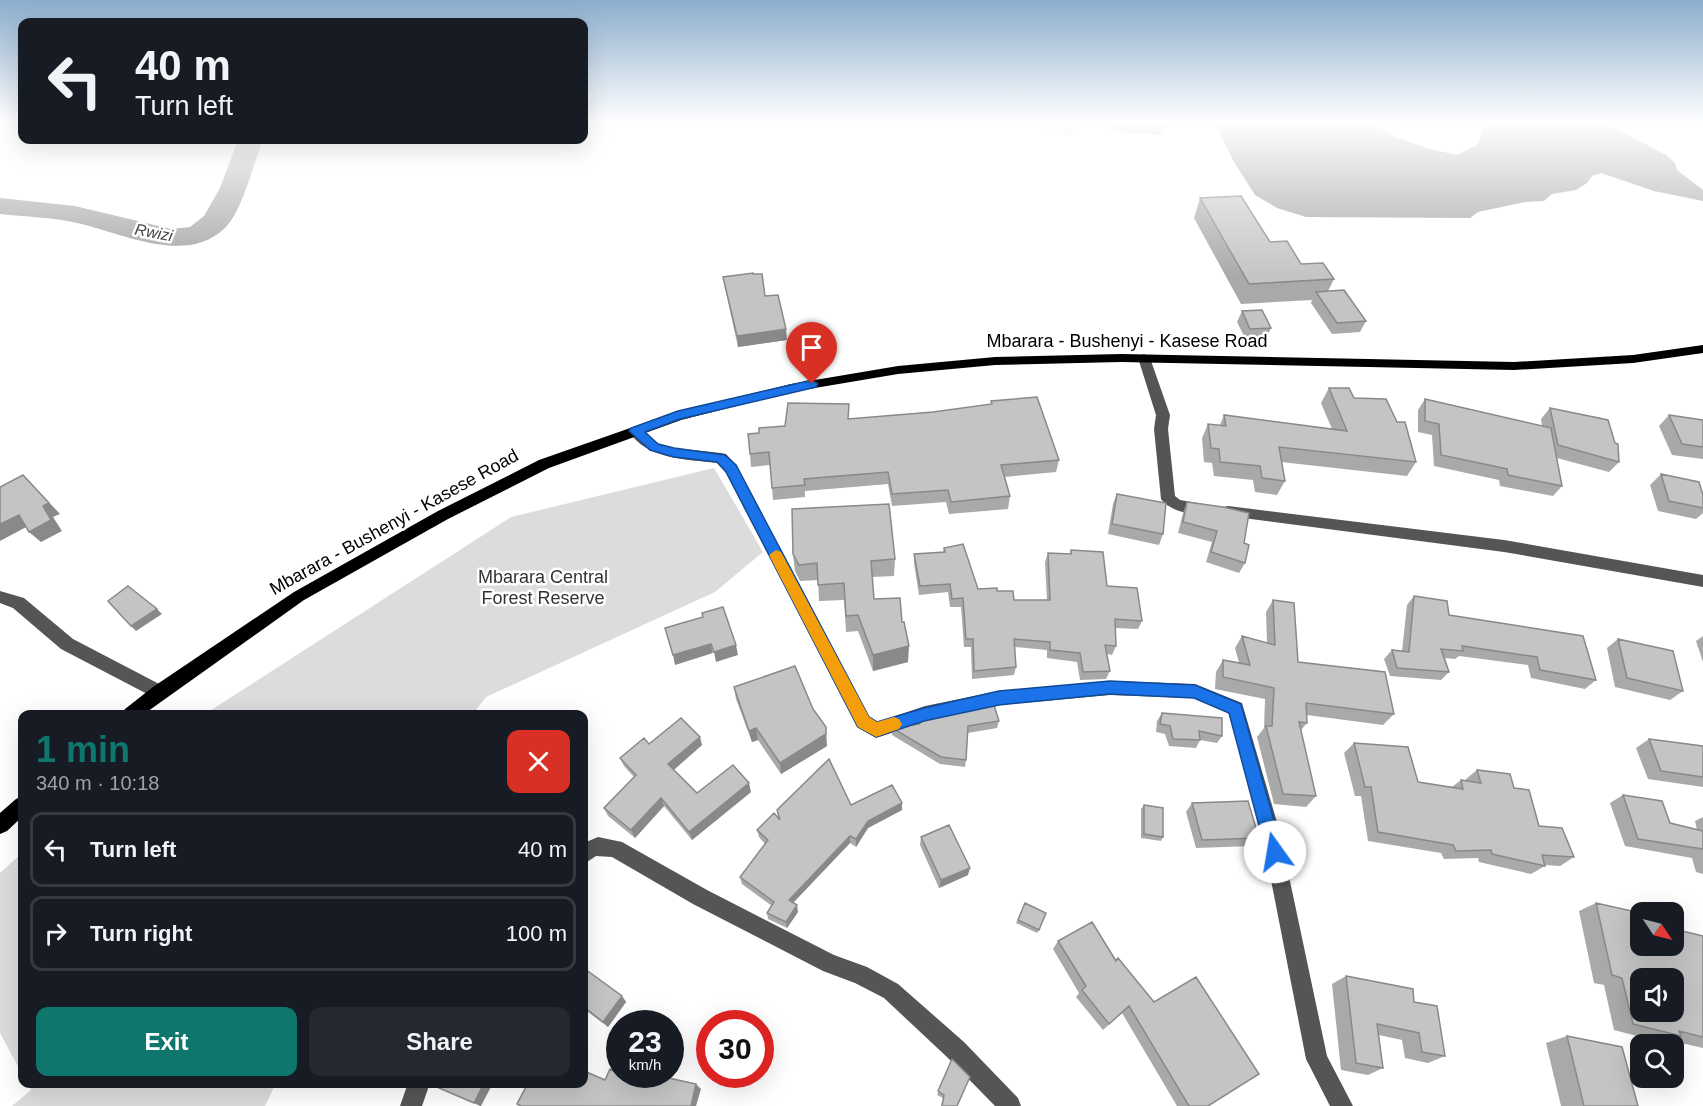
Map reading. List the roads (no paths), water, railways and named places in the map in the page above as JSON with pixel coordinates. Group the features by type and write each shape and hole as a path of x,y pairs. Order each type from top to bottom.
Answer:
{"main road":[{"name":"Mbarara - Bushenyi - Kasese Road","path":"136,710 299,596 443,515 544,464 678,416 791,388 898,370 995,361 1144,358 1514,366 1633,359 1703,349"},
{"path":"0,825 18,809"}],"street":[{"path":"1144,358 1163,415 1161,429 1168,499 1177,505 1280,516 1504,546 1703,581"},
{"path":"635,431 654,447 674,453 721,458 731,469 863,722 876,730 924,714 999,698 1110,688 1195,691 1236,708 1270,830 1317,1059 1342,1106"},
{"path":"0,597 18,603 67,644 159,692"},
{"path":"588,851 594,846 601,845 615,849 700,897 830,964 860,974 891,991 956,1050 1010,1106"},
{"path":"411,1106 417,1088"}],"waterway":[{"name":"Rwizi","path":"0,206 75,214 171,238 198,235 216,221 233,188 237,174"}],"park label":[{"name":"Mbarara Central Forest Reserve","path":"543,587"}]}
